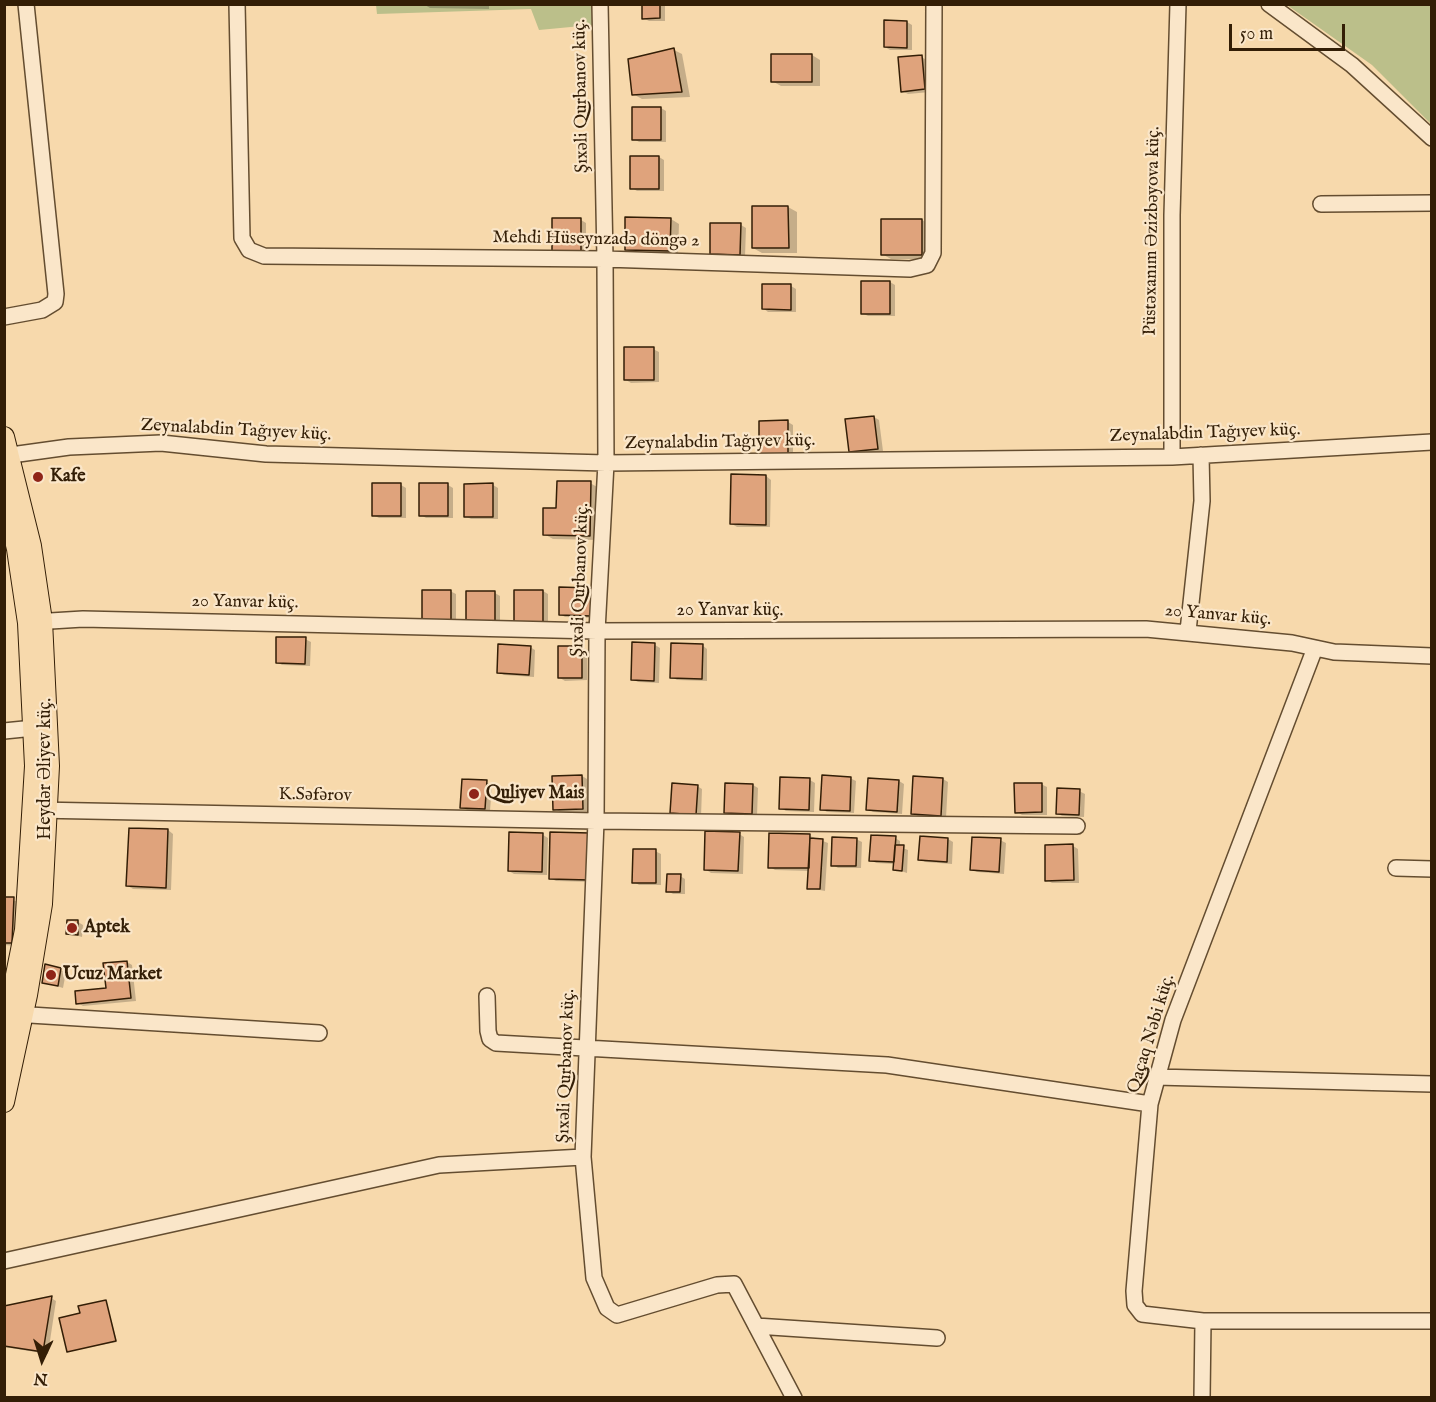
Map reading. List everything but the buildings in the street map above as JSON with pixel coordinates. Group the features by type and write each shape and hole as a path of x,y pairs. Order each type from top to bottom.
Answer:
{"main road":[{"name":"Heydər Əliyev küç.","path":"4,1102 16,1014 42,904 41,810 34,728 35,622 31,546 6,449"},
{"name":"Heydər Əliyev küç.","path":"4,495 35,622 48,724 41,810"},
{"name":"Heydər Əliyev küç.","path":"4,1035 16,1014"}],"street":[{"path":"4,317 42,310 55,302 56,294 26,4"},
{"name":"Mehdi Hüseynzadə döngə 2","path":"237,4 242,237 249,250 264,255 605,259 910,269 927,265 933,253 934,4"},
{"name":"Şıxəli Qurbanov küç.","path":"600,4 606,463 597,631 596,821 583,1157 594,1278 607,1308 617,1315 717,1285 734,1284 756,1326"},
{"name":"Püstəxanım Əzizbəyova küç.","path":"1172,457 1172,215 1178,4"},
{"path":"1269,4 1352,65 1431,138"},
{"path":"1321,204 1431,202"},
{"name":"Zeynalabdin Tağıyev küç.","path":"6,449 161,443 266,454 606,463 1172,457 1431,442"},
{"path":"1188,632 1202,501 1201,455"},
{"name":"20 Yanvar küç.","path":"35,622 82,619 597,631 1100,628 1188,632 1292,643 1334,652 1431,656"},
{"name":"Qaçaq Nəbi küç.","path":"1203,1321 1142,1314 1135,1305 1134,1291 1150,1104 1173,1020 1315,648"},
{"path":"4,731 34,728"},
{"name":"K.Səfərov","path":"41,810 596,821 1077,826"},
{"path":"1396,868 1431,869"},
{"path":"488,996 488,1031 490,1039 496,1043 887,1065 1150,1104"},
{"path":"16,1014 319,1033"},
{"path":"1156,1077 1431,1084"},
{"path":"4,1261 439,1165 583,1157"},
{"path":"1202,1398 1203,1321 1431,1320"},
{"path":"756,1326 937,1338"},
{"path":"756,1326 794,1398"}],"green space":[{"path":"376,5 592,5 592,25 539,30 531,9 377,14"},
{"path":"1287,5 1431,5 1431,124 1372,65"}],"place":[{"name":"Kafe","path":"38,477"},
{"name":"Quliyev Mais","path":"474,794"},
{"name":"Aptek","path":"72,928"},
{"name":"Ucuz Market","path":"51,975"}]}
